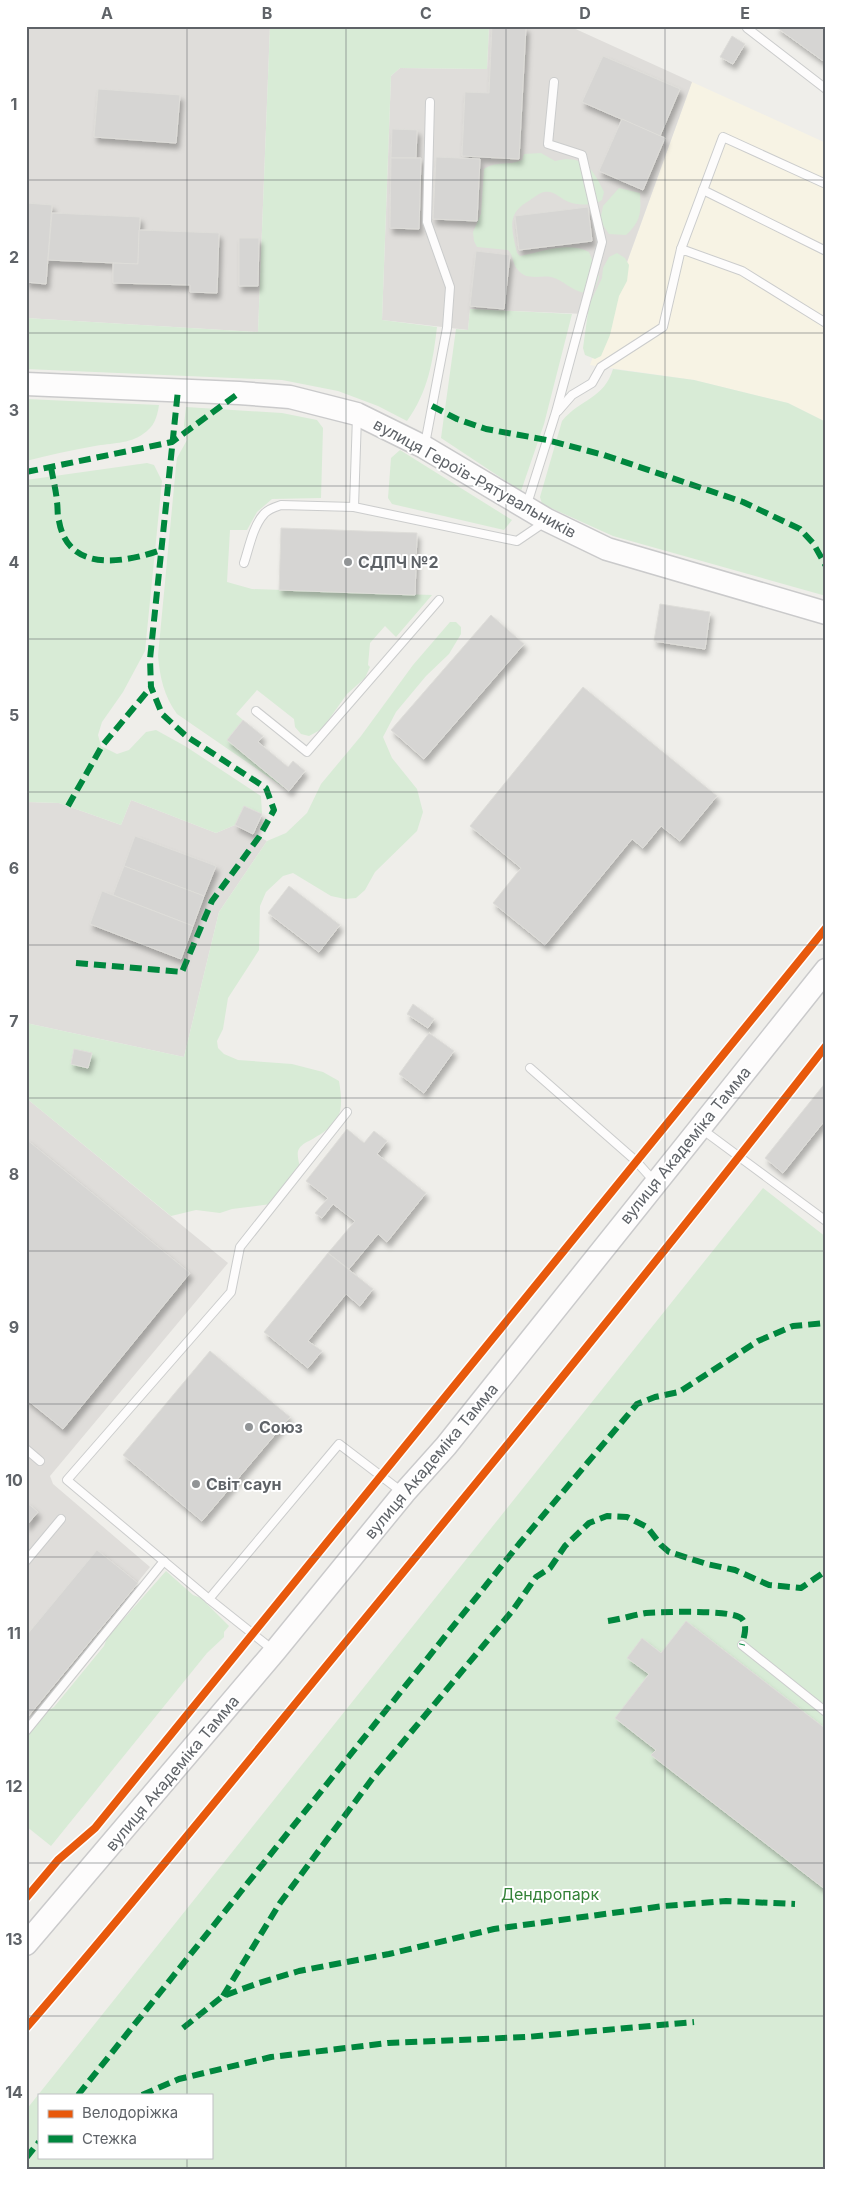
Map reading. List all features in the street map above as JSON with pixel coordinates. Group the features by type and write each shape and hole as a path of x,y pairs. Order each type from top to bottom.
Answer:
{"main road":[{"name":"вулиця Героїв-Рятувальників","path":"26,384 290,397 357,414 424,447 547,520 607,549 826,613"},
{"name":"вулиця Академіка Тамма","path":"26,1944 275,1651 404,1493 446,1446 826,970"}],"lane":[{"path":"747,27 826,89"},
{"path":"526,508 556,412 602,242 582,155 548,144 554,82"},
{"path":"424,447 447,328 450,287 428,222 430,102"},
{"path":"556,412 572,395 592,384 601,367 662,326 681,249 723,137 826,184"},
{"path":"703,190 826,251"},
{"path":"681,249 742,271 826,323"},
{"path":"354,507 357,414"},
{"path":"244,563 258,524 264,514 282,505 354,507 517,540 547,520"},
{"path":"256,711 307,752 439,600"},
{"path":"530,1068 636,1162 655,1182"},
{"path":"275,1651 209,1599 67,1480 231,1292 240,1248 347,1112"},
{"path":"699,1127 826,1220"},
{"path":"209,1599 339,1444 404,1493"},
{"path":"26,1449 40,1461"},
{"path":"26,1561 61,1519"},
{"path":"26,1731 164,1562"},
{"path":"742,1645 826,1712"}],"shaded area":[{"path":"26,26 270,26 258,332 26,318"},
{"path":"489,26 569,26 692,82 608,315 470,309 468,330 382,320 391,76 400,68 487,69"},
{"path":"692,82 826,143 826,422 788,403 694,380 590,365"},
{"path":"131,800 216,833 235,825 267,841 219,912 184,1057 26,1023 26,802 59,803 121,825"},
{"path":"26,1098 228,1263 50,1476 53,1484 150,1567 26,1719"}],"green space":[{"path":"270,26 489,26 487,69 400,68 391,76 382,320 437,327 434,352 425,387 407,421 378,406 338,391 282,380 26,369 26,318 258,332"},
{"path":"541,153 555,161 573,160 586,165 596,176 604,192 602,200 591,204 572,203 554,193 548,192 544,192 527,202 520,207 513,218 512,230 517,253 520,256 564,247 572,247 589,252 599,277 595,288 585,293 551,277 525,275 516,268 508,250 477,247 474,241 473,232 481,214 484,169 493,165 522,160 524,154"},
{"path":"619,188 640,193 639,216 635,225 626,235 609,234 600,221 603,206"},
{"path":"617,253 625,258 629,265 627,281 619,296 610,335 601,356 595,359 585,355 583,348 589,305 602,278 603,268 609,257"},
{"path":"470,309 572,314 544,424 521,491 441,438 456,329 468,330"},
{"path":"613,369 694,380 788,403 826,422 826,596 613,536 542,504 540,497 562,421 604,387"},
{"path":"26,399 159,405 152,425 143,434 132,440 78,449 26,461"},
{"path":"186,407 282,413 317,420 323,428 321,498 272,499 257,512 247,530 230,530 227,582 252,589 432,595 396,637 385,626 370,643 368,665 370,667 365,678 347,694 322,729 309,736 301,734 295,727 294,719 257,690 236,714 243,720 227,740 289,791 177,714 163,686 158,656 177,458 187,440 184,425"},
{"path":"400,450 512,520 504,530 392,504 388,498 391,458"},
{"path":"147,463 154,465 162,481 145,651 123,692 102,722 98,735 101,746 117,754 129,750 146,732 156,730 185,746 261,796 262,814 244,806 235,825 216,833 131,800 121,825 59,803 26,802 26,480"},
{"path":"450,622 456,622 461,627 461,634 449,654 426,676 396,712 383,737 392,758 417,789 423,812 417,831 375,872 365,890 356,898 345,899 331,896 293,873 283,876 266,892 260,906 259,950 228,998 223,1029 217,1041 218,1048 224,1054 238,1060 292,1064 323,1072 339,1081 341,1103 338,1118 327,1129 300,1148 298,1155 300,1167 271,1204 232,1209 220,1213 196,1210 171,1216 26,1098 26,1023 184,1057 219,912 267,841 286,833 307,813 321,784 361,736 413,665"},
{"name":"Дендропарк","path":"763,1188 826,1237 826,2170 26,2170 26,2110 38,2095 38,2158 212,2158 212,2094 39,2094"},
{"path":"166,1571 193,1595 201,1598 229,1626 224,1632 224,1637 207,1653 51,1846 26,1826 26,1738 43,1714 54,1707 104,1646 107,1638"}],"building":[{"path":"492,26 526,27 519,159 462,156 465,92 489,93"},
{"path":"777,26 826,26 826,63 776,27"},
{"path":"732,36 745,44 733,64 720,57"},
{"path":"603,56 680,89 660,136 582,102"},
{"path":"98,89 180,95 176,143 94,137"},
{"path":"622,119 665,138 643,190 599,171"},
{"path":"392,129 417,130 416,158 391,158"},
{"path":"436,157 480,159 477,221 433,219"},
{"path":"391,158 421,158 419,229 390,228"},
{"path":"26,203 52,205 46,284 26,282"},
{"path":"588,207 592,241 519,250 515,216"},
{"path":"52,213 140,217 138,264 48,260"},
{"path":"139,230 219,233 217,293 190,292 190,285 113,283 113,263 138,264"},
{"path":"239,238 259,238 258,286 239,286"},
{"path":"476,251 510,255 504,309 470,306"},
{"name":"СДПЧ №2","path":"281,528 417,533 415,595 279,590"},
{"path":"660,604 710,612 705,649 654,641"},
{"path":"491,615 524,644 424,759 391,730"},
{"path":"583,687 717,796 680,841 661,826 643,848 632,839 545,945 493,903 521,868 470,826"},
{"path":"243,720 263,736 258,742 288,767 293,761 305,771 289,791 227,740"},
{"path":"244,806 262,814 253,834 235,825"},
{"path":"135,836 216,866 204,896 124,866"},
{"path":"124,866 204,896 193,926 113,895"},
{"path":"289,886 340,925 319,952 268,913"},
{"path":"102,891 193,926 181,959 90,924"},
{"path":"413,1004 434,1019 428,1028 407,1014"},
{"path":"429,1033 454,1051 424,1093 399,1074"},
{"path":"74,1049 92,1053 88,1068 71,1064"},
{"path":"826,1082 826,1119 783,1173 765,1158"},
{"path":"347,1129 364,1143 374,1131 387,1141 377,1154 426,1193 387,1242 378,1234 349,1269 328,1253 355,1221 333,1204 322,1218 315,1213 328,1198 306,1181"},
{"path":"26,1139 190,1273 63,1429 26,1399"},
{"path":"328,1253 373,1289 360,1306 346,1294 308,1341 322,1351 308,1368 264,1332"},
{"path":"210,1351 290,1417 202,1521 123,1455"},
{"path":"26,1502 38,1512 26,1526"},
{"path":"97,1550 138,1583 26,1719 26,1636"},
{"path":"686,1621 826,1729 826,1890 651,1755 656,1750 615,1718 649,1674 627,1658 642,1638 661,1653"}],"marked path":[{"path":"76,963 182,972 212,901 259,837 274,810 266,788 186,736 162,714 151,687 150,659 178,390"},
{"path":"26,472 172,442 239,393"},
{"path":"432,406 457,419 486,429 547,440 604,455 743,502 800,529 813,543 826,566"},
{"path":"51,467 59,521 64,538 74,549 85,556 100,560 131,558 161,550"},
{"path":"68,806 102,746 151,687"},
{"path":"79,2094 519,1544 637,1404 655,1397 679,1392 758,1341 793,1326 826,1323"},
{"path":"223,1996 280,1903 372,1779 513,1610 536,1577 550,1568 565,1546 589,1523 607,1516 627,1517 647,1527 669,1552 707,1564 735,1570 769,1585 801,1588 826,1571"},
{"path":"608,1621 646,1613 712,1612 726,1614 736,1616 744,1622 745,1631 742,1645"},
{"path":"183,2028 223,1996 259,1983 299,1971 389,1954 494,1929 664,1906 726,1901 795,1904"},
{"path":"144,2094 179,2079 271,2057 388,2043 527,2037 694,2022"},
{"path":"26,2158 38,2143"}],"cycle path":[{"path":"26,1898 58,1860 95,1828 826,928"},
{"path":"26,2028 152,1878 477,1482 653,1265 826,1046"}],"place":[{"name":"СДПЧ №2","path":"348,562"},
{"name":"Союз","path":"249,1427"},
{"name":"Світ саун","path":"196,1484"}]}
